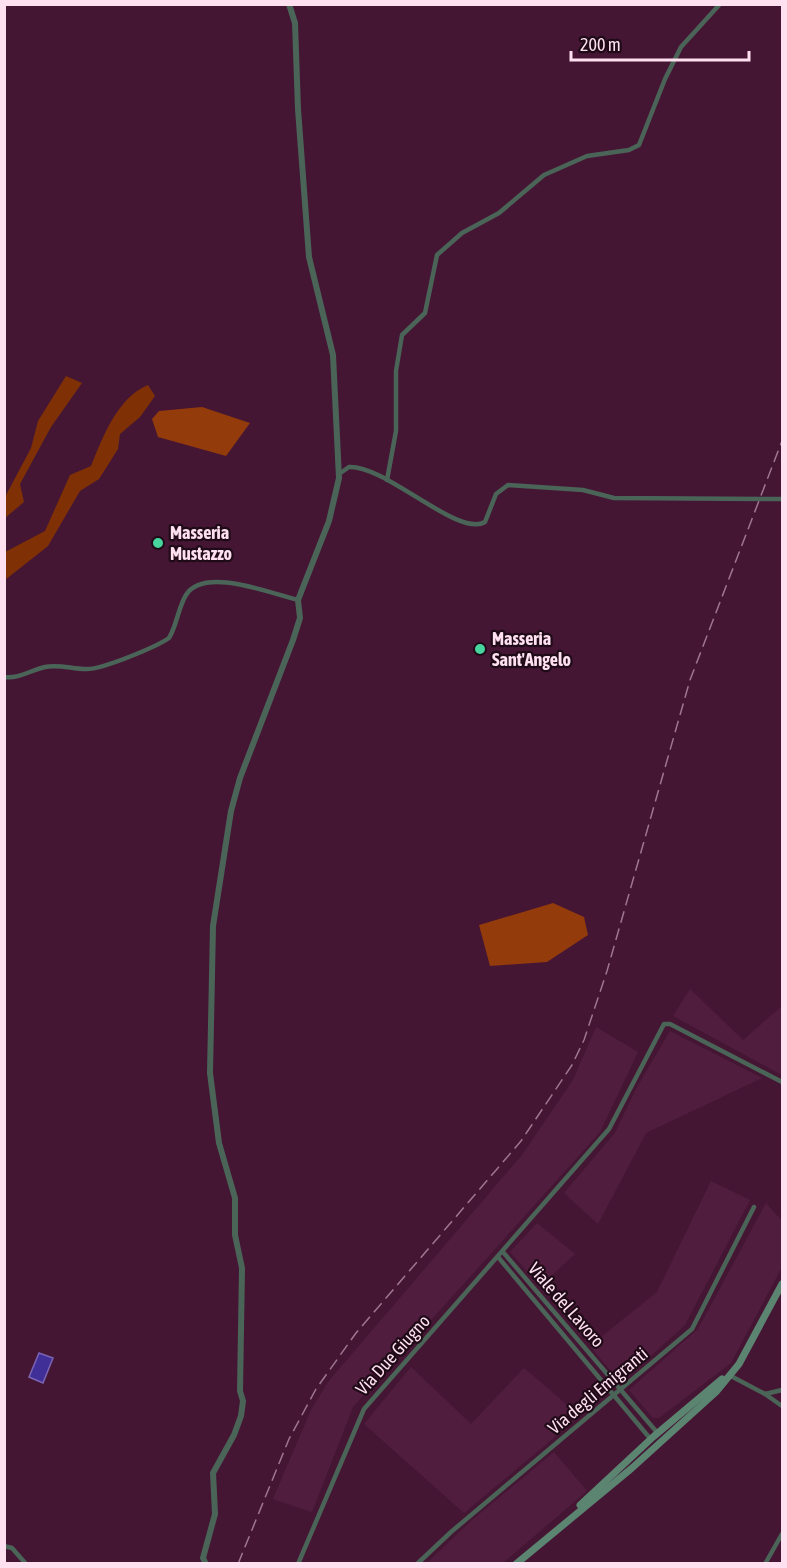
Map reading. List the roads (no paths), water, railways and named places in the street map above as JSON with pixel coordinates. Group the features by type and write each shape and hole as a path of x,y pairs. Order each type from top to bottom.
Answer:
{"main road":[{"path":"516,1563 689,1418 739,1364 783,1284"},
{"path":"542,1542 652,1434 688,1408 739,1364"}],"street":[{"path":"204,1561 215,1514 213,1473 234,1435 243,1401 240,1391 243,1268 235,1235 235,1198 219,1143 211,1094 213,926 231,811 271,693 293,640 300,618 298,600 329,521 338,491 339,474 333,355 309,257 298,109 295,23 290,4"},
{"path":"387,480 396,431 396,371 402,335 425,313 437,255 462,233 499,213 544,175 587,156 629,150 639,144 665,79 681,47 720,4"},
{"path":"339,474 354,466 387,480 448,516 477,525 485,522 496,494 508,485 583,490 614,498 783,499"},
{"path":"4,677 20,676 44,667 64,666 88,670 145,651 169,638 187,593 204,584 226,582 298,600"},
{"name":"Via Due Giugno","path":"298,1563 364,1408 609,1129 664,1024 670,1024 783,1082"},
{"name":"Via degli Emigranti","path":"417,1563 692,1329 754,1207"},
{"name":"Viale del Lavoro","path":"503,1252 620,1389 652,1434"},
{"path":"498,1257 614,1395 652,1434"},
{"path":"729,1375 783,1406"},
{"path":"765,1394 783,1389"},
{"path":"652,1434 670,1430 689,1418"},
{"path":"621,1477 643,1454 652,1434"},
{"path":"765,1563 783,1534"},
{"path":"4,1546 12,1548 26,1563"}],"railway":[{"path":"238,1564 289,1439 316,1389 356,1333 521,1141 572,1065 584,1040 607,971 690,680 782,441"}],"place":[{"name":"Masseria Mustazzo","path":"158,543"},
{"name":"Masseria Sant'Angelo","path":"480,649"}]}
